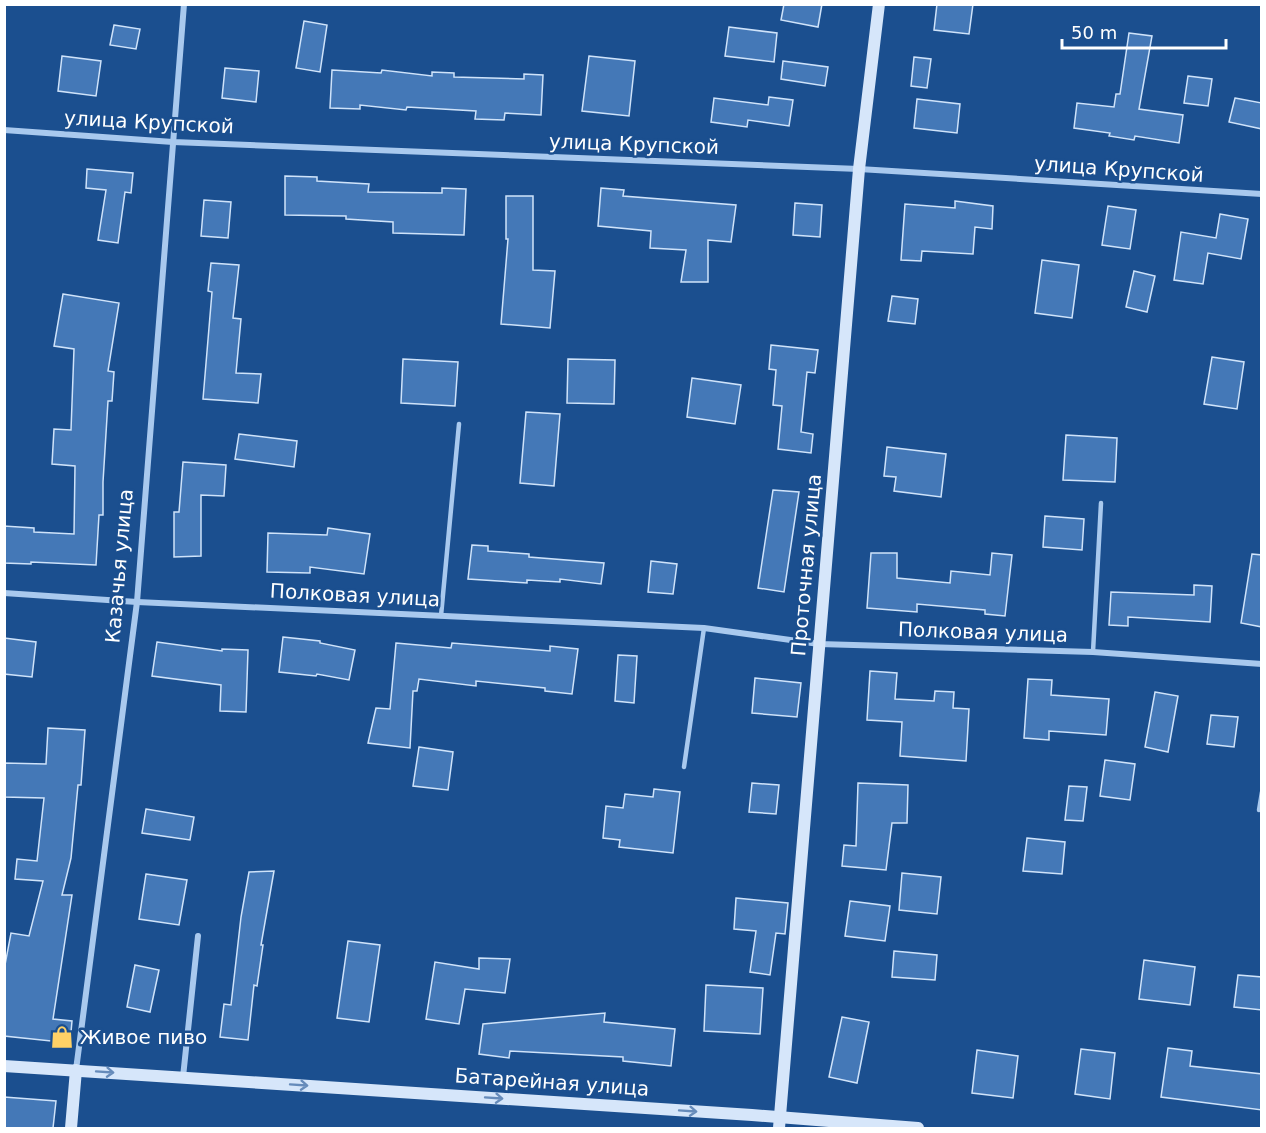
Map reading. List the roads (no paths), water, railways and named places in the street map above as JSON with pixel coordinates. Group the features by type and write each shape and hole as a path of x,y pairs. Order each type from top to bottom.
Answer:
{"street":[{"name":"Казачья улица","path":"71,1128 76,1070 137,602 184,4"},
{"name":"Проточная улица","path":"779,1123 859,169 879,4"},
{"name":"улица Крупской","path":"4,130 172,142 859,169 1262,194"},
{"name":"Полковая улица","path":"4,593 137,602 705,628 819,644 1093,652 1262,664"},
{"path":"183,1077 198,936"},
{"name":"Батарейная улица","path":"4,1066 183,1077 779,1123 918,1128"}],"lane":[{"path":"441,616 459,424"},
{"path":"1093,652 1101,503"},
{"path":"684,767 705,628"},
{"path":"1259,810 1262,792"}],"place":[{"name":"Живое пиво","path":"62,1037"}]}
